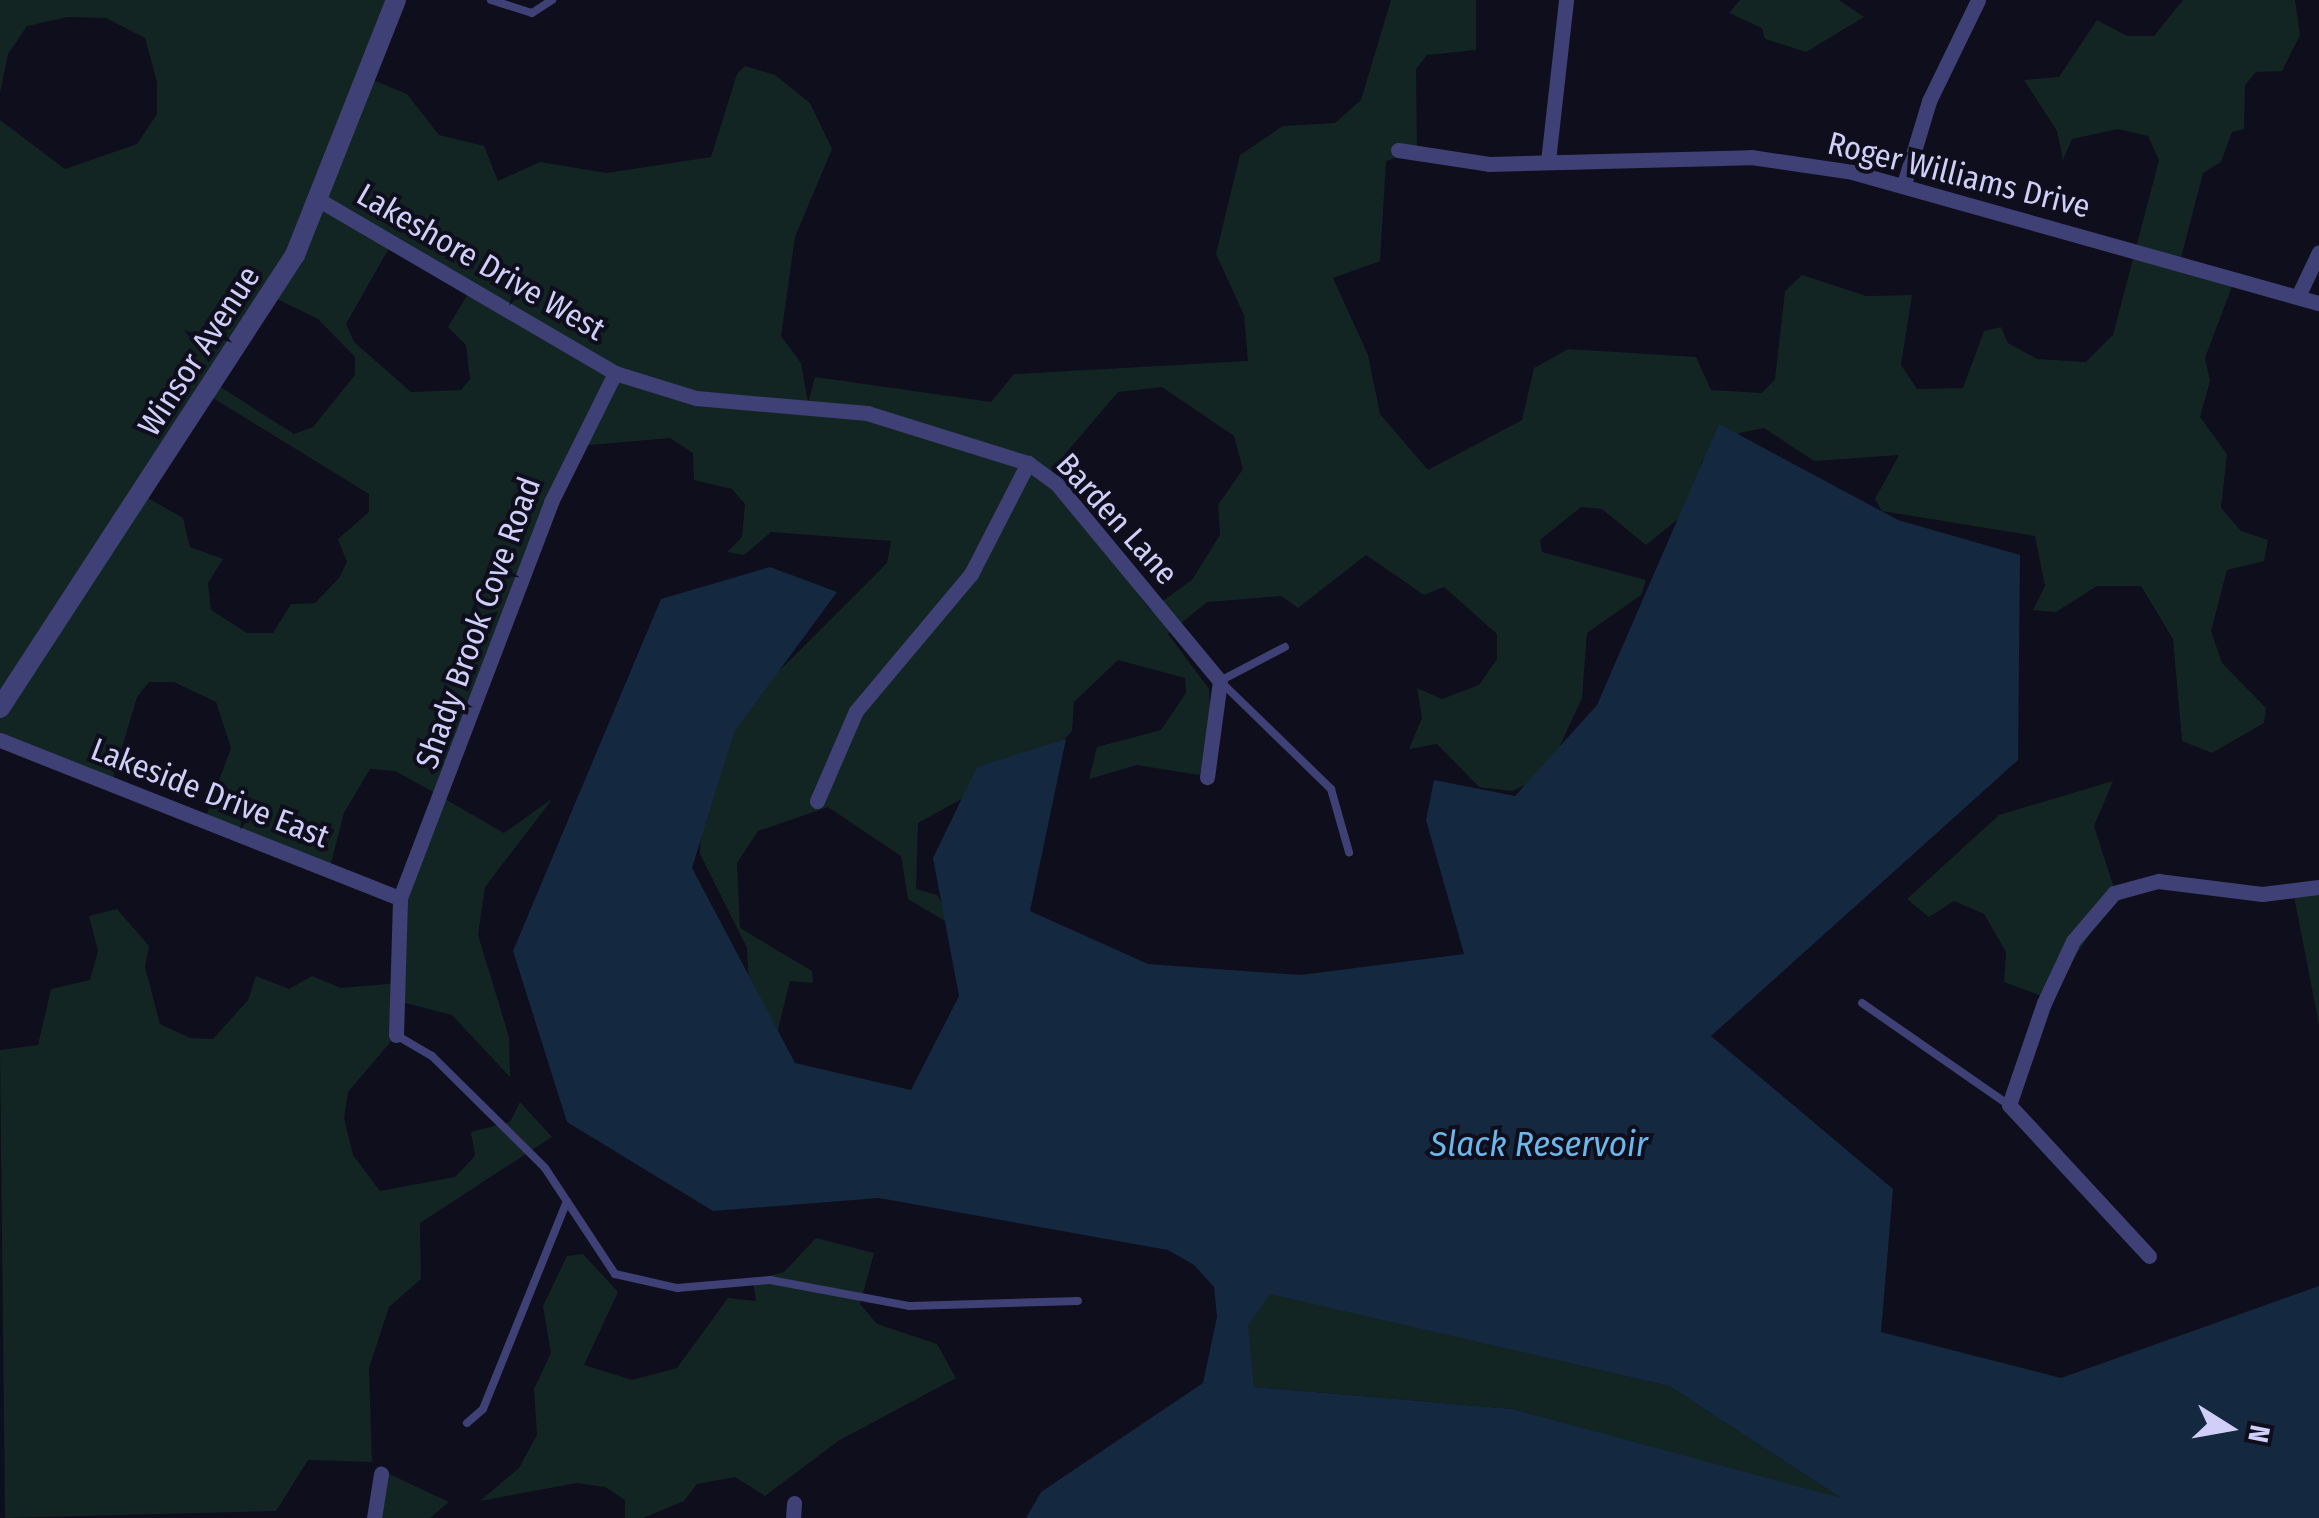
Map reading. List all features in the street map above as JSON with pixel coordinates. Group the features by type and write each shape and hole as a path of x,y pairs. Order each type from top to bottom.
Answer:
{"street":[{"name":"Winsor Avenue","path":"0,708 253,329 320,200 396,0"},
{"path":"1548,161 1566,0"},
{"path":"1904,184 1929,101 1978,0"},
{"name":"Roger Williams Drive","path":"1398,150 1489,164 1751,158 1904,184 2300,292 2319,303"},
{"name":"Lakeshore Drive West","path":"320,200 615,373"},
{"path":"2300,292 2319,252"},
{"name":"Barden Lane","path":"615,373 696,398 868,413 1028,463 1056,483 1220,681"},
{"name":"Shady Brook Cove Road","path":"396,1035 400,898 557,486 615,373"},
{"path":"818,801 856,711 971,574 1028,463"},
{"path":"1207,777 1220,681"},
{"name":"Lakeside Drive East","path":"0,740 400,898"},
{"path":"2150,1256 2009,1105 2073,942 2114,894 2158,881 2262,894 2319,887"},
{"path":"374,1518 381,1474"}],"lane":[{"path":"491,0 532,12 552,0"},
{"path":"1285,647 1220,681 1332,789 1349,852"},
{"path":"1862,1004 2009,1105"},
{"path":"396,1035 432,1056 566,1201 616,1274 677,1288 770,1280 908,1306 1078,1301"},
{"path":"467,1422 483,1408 566,1201"}],"green space":[{"path":"0,0 400,0 373,80 407,94 439,135 484,146 498,181 540,162 607,173 711,157 737,74 745,66 775,75 810,103 832,149 795,237 781,336 801,363 808,403 815,377 991,402 1014,374 1248,361 1244,315 1216,254 1240,155 1283,126 1335,123 1361,100 1391,0 1476,0 1476,50 1427,55 1416,69 1417,151 1386,161 1380,261 1333,278 1368,355 1380,414 1428,470 1522,420 1534,368 1568,349 1696,357 1711,390 1762,393 1775,379 1785,291 1802,275 1866,296 1912,295 1901,365 1917,389 1963,388 1984,331 2001,327 2008,343 2037,359 2086,362 2113,335 2159,160 2148,136 2118,129 2072,139 2063,160 2057,131 2024,80 2059,77 2097,20 2127,36 2154,36 2183,0 2295,0 2300,35 2282,71 2256,72 2245,85 2244,129 2232,132 2221,162 2203,173 2181,258 2234,281 2205,358 2210,381 2200,417 2227,454 2221,508 2241,531 2268,540 2264,561 2227,570 2211,631 2222,663 2266,708 2264,723 2212,753 2182,741 2173,639 2141,586 2097,586 2056,612 2033,610 2045,586 2035,536 1882,511 1875,499 1899,455 1814,461 1764,428 1739,433 1702,461 1688,511 1646,545 1602,509 1581,507 1540,540 1542,552 1646,580 1641,595 1587,633 1582,698 1557,752 1540,778 1512,791 1479,787 1437,744 1409,749 1422,718 1417,688 1442,699 1479,685 1497,659 1497,634 1444,587 1424,595 1366,555 1298,608 1281,596 1207,602 1168,634 1209,689 1212,747 1199,775 1137,765 1089,779 1097,747 1161,730 1186,693 1185,678 1118,660 1074,702 1072,731 1059,745 918,823 916,889 937,895 960,930 908,899 901,856 828,807 758,831 737,863 740,928 812,971 813,983 790,981 774,1046 751,1027 747,948 700,854 703,747 887,563 891,541 771,532 744,555 727,552 742,537 745,504 732,489 694,480 693,453 670,438 579,446 445,799 504,833 553,798 485,887 478,935 509,1037 510,1077 452,1015 402,1002 399,1032 348,1092 344,1118 353,1155 380,1191 455,1177 475,1156 471,1132 510,1122 520,1102 552,1137 420,1223 421,1279 389,1307 369,1368 372,1462 308,1460 276,1511 5,1518 0,1050 38,1045 51,989 90,980 98,951 89,916 117,909 149,946 145,967 160,1024 190,1038 213,1039 248,1000 256,976 289,989 312,976 341,988 399,983 402,899 444,798 395,771 370,769 344,813 330,867 205,819 231,748 216,702 174,682 149,682 137,697 111,785 0,739 0,120 65,169 137,144 157,114 157,82 145,38 106,18 68,17 27,26 8,54 0,93","holes":["393,241 472,287 448,327 466,345 470,379 461,390 411,392 354,342 346,324","277,299 318,319 355,357 355,375 313,427 294,434 219,386","1162,387 1234,436 1243,469 1218,505 1220,535 1192,580 1150,610 1048,474 1118,392","213,398 369,494 369,512 338,539 347,562 339,578 315,603 291,604 273,633 247,633 211,610 208,583 223,559 190,547 183,518 146,497"]},
{"path":"1740,0 1839,0 1864,17 1806,52 1765,39 1762,28 1729,13"},
{"path":"2113,781 2094,826 2116,894 2048,998 2004,982 2006,952 1984,914 1954,901 1929,917 1907,899 1999,815"},
{"path":"2319,889 2319,1025 2294,896"},
{"path":"816,1238 874,1253 860,1304 877,1324 937,1344 956,1378 838,1441 765,1496 735,1477 697,1484 684,1501 643,1518 625,1518 625,1500 605,1487 576,1483 480,1501 519,1468 537,1435 534,1389 551,1353 543,1306 567,1256 583,1254 618,1292 584,1365 632,1380 677,1368 728,1298 756,1301 753,1280 784,1272"},
{"path":"1269,1293 1669,1386 1844,1500 1513,1409 1254,1387 1247,1326"},
{"path":"385,1472 449,1502 430,1518 376,1518"}],"water":[{"name":"Slack Reservoir","path":"1719,424 1898,520 2020,555 2018,760 1711,1036 1893,1189 1881,1332 2061,1378 2319,1286 2319,1518 1026,1518 1041,1492 1203,1383 1217,1317 1214,1287 1194,1265 1168,1250 879,1198 713,1211 567,1122 513,951 661,599 770,567 837,592 734,732 692,868 795,1063 911,1090 959,996 933,858 977,767 1066,739 1030,911 1148,964 1301,975 1464,954 1426,820 1434,780 1515,796 1597,705","holes":["1270,1294 1669,1386 1841,1498 1513,1409 1254,1387 1248,1326"]}]}
